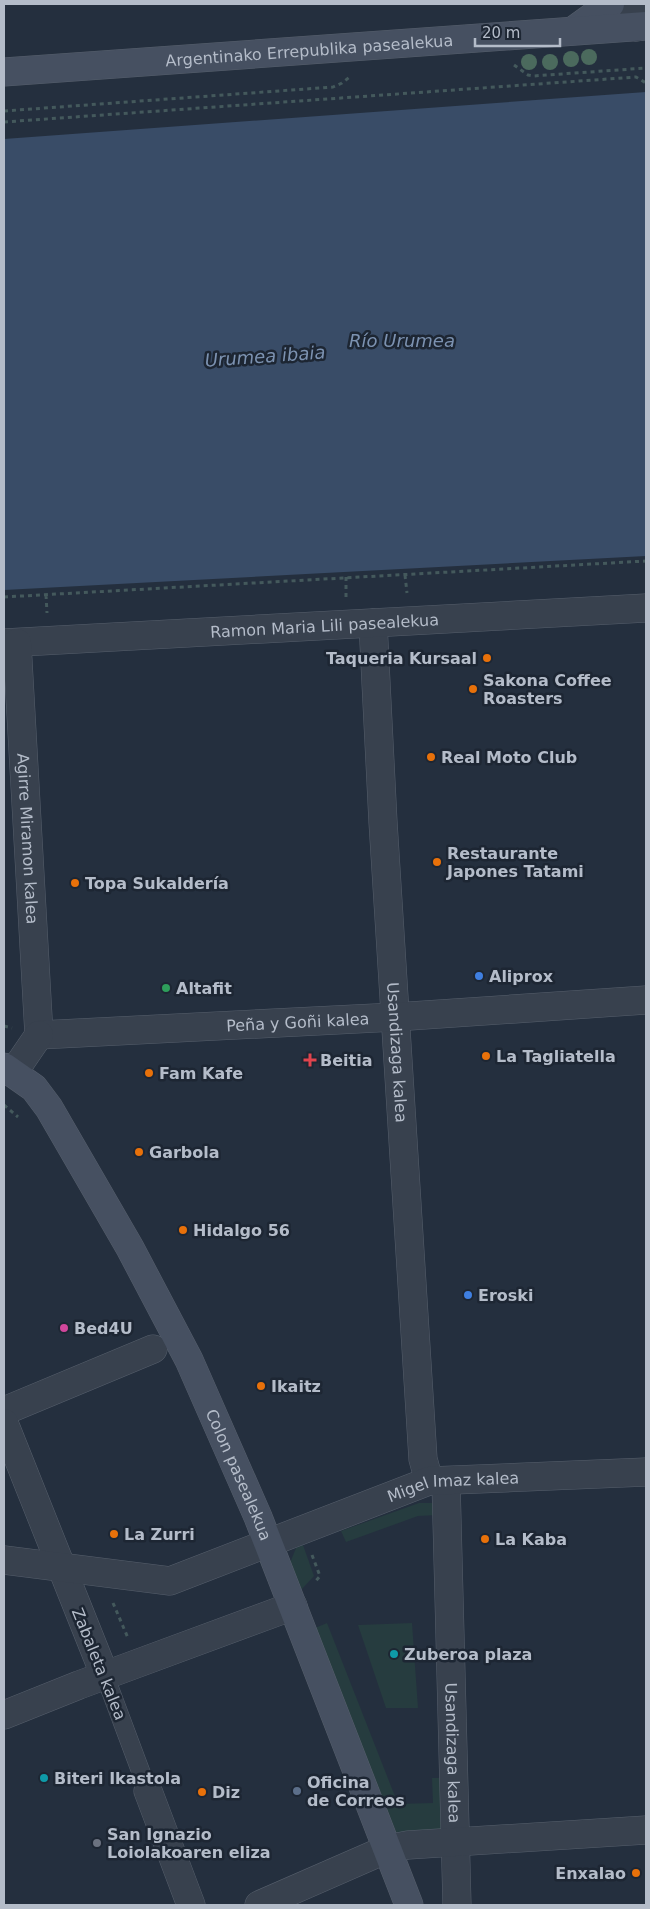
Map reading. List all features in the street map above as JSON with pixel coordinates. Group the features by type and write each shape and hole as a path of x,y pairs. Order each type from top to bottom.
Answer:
{"main road":[{"path":"574,30 610,4"},
{"name":"Argentinako Errepublika pasealekua","path":"4,72 574,30 640,20"},
{"name":"Colon pasealekua","path":"8,1070 34,1088 49,1108 130,1248 189,1360 268,1544 409,1905"}],"street":[{"name":"Ramon Maria Lili pasealekua","path":"10,643 646,608"},
{"name":"Usandizaga kalea","path":"373,623 381,785 423,1459 438,1481 456,1842 457,1905"},
{"name":"Agirre Miramon kalea","path":"10,643 39,1035"},
{"name":"Peña y Goñi kalea","path":"39,1035 395,1018 646,1000"},
{"name":"Colon pasealekua","path":"8,1070 39,1035"},
{"path":"4,1410 153,1349"},
{"name":"Zabaleta kalea","path":"4,1423 105,1676"},
{"name":"Migel Imaz kalea","path":"4,1560 170,1581 438,1481 646,1472"},
{"path":"4,1715 293,1606"},
{"name":"Zabaleta kalea","path":"148,1791 190,1905"},
{"path":"259,1905 388,1850 408,1844 646,1830"}],"lane":[{"name":"Zabaleta kalea","path":"105,1676 148,1791"}],"path":[{"path":"511,63 528,75 533,76 646,68"},
{"path":"4,111 333,87 342,84 354,74"},
{"path":"4,122 636,77 646,83"},
{"path":"4,597 646,561"},
{"path":"405,575 407,594"},
{"path":"346,577 346,597"},
{"path":"46,595 48,614"},
{"path":"4,1105 24,1122"},
{"path":"100,1572 138,1663"}],"green space":[{"path":"419,1503 438,1503 438,1515 418,1516 346,1542 341,1531"},
{"path":"303,1545 314,1576 301,1590 290,1563 296,1548"},
{"path":"327,1623 398,1804 433,1803 432,1778 445,1778 447,1831 396,1832 315,1628"},
{"path":"412,1623 418,1708 386,1708 358,1625"}],"water":[{"name":"Río Urumea","path":"646,92 646,556 4,590 4,139"}],"place":[{"name":"Taqueria Kursaal","path":"487,658"},
{"name":"Sakona Coffee Roasters","path":"473,689"},
{"name":"Real Moto Club","path":"431,757"},
{"name":"Restaurante Japones Tatami","path":"437,862"},
{"name":"Topa Sukaldería","path":"75,883"},
{"name":"Aliprox","path":"479,976"},
{"name":"Altafit","path":"166,988"},
{"name":"La Tagliatella","path":"486,1056"},
{"name":"Beitia","path":"310,1060"},
{"name":"Fam Kafe","path":"149,1073"},
{"name":"Garbola","path":"139,1152"},
{"name":"Hidalgo 56","path":"183,1230"},
{"name":"Eroski","path":"468,1295"},
{"name":"Bed4U","path":"64,1328"},
{"name":"Ikaitz","path":"261,1386"},
{"name":"La Zurri","path":"114,1534"},
{"name":"La Kaba","path":"485,1539"},
{"name":"Zuberoa plaza","path":"394,1654"},
{"name":"Biteri Ikastola","path":"44,1778"},
{"name":"Oficina de Correos","path":"297,1791"},
{"name":"Diz","path":"202,1792"},
{"name":"San Ignazio Loiolakoaren eliza","path":"97,1843"},
{"name":"Enxalao","path":"636,1873"}],"water label":[{"name":"Urumea ibaia","path":"265,356"}]}
